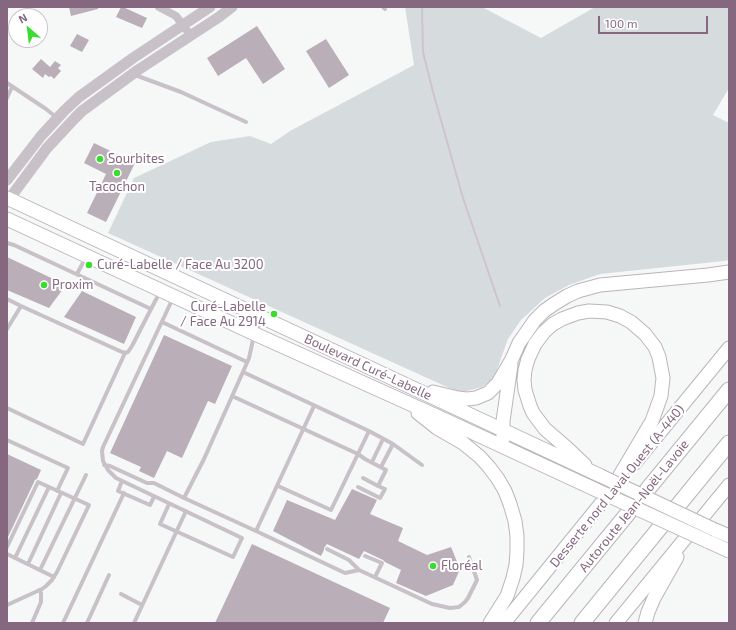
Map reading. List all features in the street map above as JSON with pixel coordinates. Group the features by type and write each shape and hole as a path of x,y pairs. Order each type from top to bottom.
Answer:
{"highway":[{"name":"Autoroute Jean-Noël-Lavoie","path":"538,623 729,390"},
{"path":"582,623 729,444"}],"main road":[{"name":"Boulevard Curé-Labelle","path":"8,200 262,317 729,536"},
{"name":"Boulevard Curé-Labelle","path":"7,219 729,552"},
{"path":"412,388 463,399 476,398 484,395 495,387 512,359 519,343 535,320 554,304 566,296 578,291 604,285 729,272"},
{"path":"596,474 550,434 537,420 527,398 524,380 525,370 530,354 544,332 568,316 583,312 595,311 607,312 620,316 636,325 655,347 659,357 663,378 661,396 654,416 607,497"},
{"name":"Desserte nord Laval Ouest (A-440)","path":"504,623 729,348"},
{"path":"502,446 503,421 512,359"},
{"path":"404,401 437,428 463,443 480,457 494,473 508,497 513,512 516,529 516,565 504,602 490,623"},
{"path":"616,623 729,485"},
{"path":"645,623 654,598 694,528"},
{"path":"712,543 729,559"}],"street":[{"path":"159,7 176,16 191,36"},
{"path":"7,180 33,145 74,101 134,56 210,7"},
{"path":"8,200 39,158 75,118 133,74 232,7"}],"lane":[{"path":"133,74 181,92 246,122"},
{"path":"7,83 57,118"},
{"path":"7,98 12,87"},
{"path":"7,243 151,309"},
{"path":"77,274 87,256"},
{"path":"7,408 83,444 125,353 128,352 132,346 161,290"},
{"path":"170,504 160,524 233,557 242,538 122,481 111,474 104,465 102,457 103,447 174,296"},
{"path":"7,299 125,353"},
{"path":"7,328 21,306"},
{"path":"184,498 248,362 251,346 262,317"},
{"path":"162,322 248,362"},
{"path":"243,372 369,431 393,444 422,465"},
{"path":"232,396 358,454 386,470 378,486"},
{"path":"256,531 314,406"},
{"path":"278,486 331,510 369,431"},
{"path":"372,462 383,439"},
{"path":"7,440 68,468 28,564"},
{"path":"381,467 393,444"},
{"path":"104,465 110,466 147,483 154,483 345,573 359,570"},
{"path":"40,570 86,476"},
{"path":"358,487 380,498 385,489 363,478"},
{"path":"122,481 118,491 124,494 150,505 154,496"},
{"path":"7,547 38,482 89,505 54,577 40,590 7,603"},
{"path":"15,558 50,487"},
{"path":"63,623 124,494"},
{"path":"134,623 186,511"},
{"path":"327,549 349,560 359,570 432,604 450,608 455,608 465,602 477,580 469,557"},
{"path":"7,554 54,577"},
{"path":"365,556 382,563 375,577"},
{"path":"87,623 109,576"},
{"path":"32,623 41,602 42,593 40,590"},
{"path":"121,594 142,605"}],"shaded area":[{"path":"405,7 482,7 541,38 595,7 729,7 729,88 713,115 729,123 729,260 600,274 569,285 545,298 521,320 508,339 495,375 489,382 482,387 458,392 108,233 134,178 211,142 250,136 271,144 290,131 414,65"}],"building":[{"path":"69,7 98,7 98,9 71,16"},
{"path":"121,7 147,18 142,28 116,17"},
{"path":"257,26 285,69 263,84 246,58 218,76 207,58"},
{"path":"77,34 89,40 82,52 70,46"},
{"path":"326,39 349,75 329,88 306,51"},
{"path":"41,59 50,67 55,61 61,65 58,68 61,71 54,79 45,74 43,78 32,69"},
{"path":"94,143 135,163 106,222 87,213 106,174 84,163"},
{"path":"7,257 66,285 49,308 7,290"},
{"path":"82,291 136,317 124,344 64,317"},
{"path":"164,335 232,366 215,404 208,401 182,458 167,451 154,478 139,471 141,467 110,453"},
{"path":"7,454 41,470 7,539"},
{"path":"352,489 377,500 370,514 403,528 398,541 427,555 451,547 460,569 453,585 426,596 396,583 401,570 364,551 359,559 327,544 321,556 273,531 287,500 335,520"},
{"path":"252,544 390,608 383,623 215,623"}],"waterway":[{"path":"422,7 423,52 433,92 463,198 500,306"}],"place":[{"name":"Sourbites","path":"100,159"},
{"name":"Tacochon","path":"117,173"},
{"name":"Curé-Labelle / Face Au 3200","path":"89,265"},
{"name":"Proxim","path":"44,285"},
{"name":"Curé-Labelle / Face Au 2914","path":"274,314"},
{"name":"Floréal","path":"433,566"}]}
